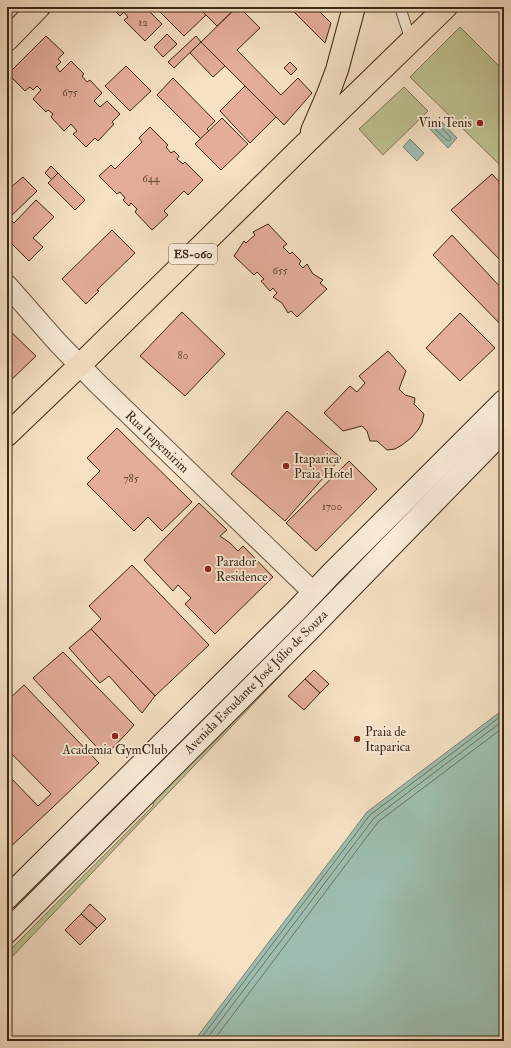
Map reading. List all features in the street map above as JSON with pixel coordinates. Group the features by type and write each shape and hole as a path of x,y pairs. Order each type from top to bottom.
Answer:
{"main road":[{"path":"7,40 39,7"},
{"name":"ES-060","path":"306,143 337,70 354,7"},
{"name":"ES-060","path":"7,435 446,7"}],"street":[{"name":"Rua Itapemirim","path":"7,285 79,366 314,593"},
{"name":"Avenida Estudante José Júlio de Souza","path":"7,898 504,402"},
{"name":"Avenida Estudante José Júlio de Souza","path":"7,932 311,628 504,430"}],"lane":[{"path":"400,7 411,41"}],"green space":[{"name":"Vini Tenis","path":"460,27 504,71 504,169 410,77"},
{"path":"404,87 428,111 383,155 359,129"},
{"path":"315,639 7,962 7,953 153,806 154,796"}],"water":[{"path":"439,119 457,138 448,148 429,128"},
{"path":"410,139 424,153 417,161 403,147"},
{"path":"504,709 504,1041 194,1041 367,812"}],"building":[{"path":"111,7 145,7 162,24 145,41 124,20 128,17 124,12 120,16"},
{"path":"155,7 198,7 206,15 184,36"},
{"path":"198,7 237,7 217,26"},
{"path":"237,7 239,7 260,28 237,50 281,95 298,78 312,93 284,125 201,42"},
{"path":"289,7 315,7 331,23 325,43"},
{"path":"167,34 177,44 163,57 154,47"},
{"path":"46,36 64,53 58,59 61,62 56,67 60,72 71,61 84,74 82,76 87,82 90,80 102,93 94,101 100,107 107,101 120,114 112,122 114,124 98,141 95,138 86,147 73,134 77,131 71,124 64,131 51,117 53,114 48,110 46,112 33,99 41,90 37,86 33,90 30,87 25,91 8,74"},
{"path":"196,36 201,42 174,68 168,62"},
{"path":"201,42 225,66 213,77 190,53"},
{"path":"290,62 297,69 291,75 284,68"},
{"path":"126,66 151,91 130,111 105,86"},
{"path":"173,78 215,121 207,129 209,131 201,139 157,95"},
{"path":"245,86 276,117 250,143 220,111"},
{"path":"222,118 248,144 221,170 195,144"},
{"path":"150,127 168,145 166,147 171,153 174,151 179,156 177,159 183,164 185,162 203,180 188,195 184,191 164,211 168,215 152,230 135,212 137,209 131,203 129,206 123,200 125,198 120,192 117,194 99,176 111,165 115,169 142,142 139,138"},
{"path":"51,166 58,173 52,180 45,173"},
{"path":"58,173 85,200 75,210 48,183"},
{"path":"492,174 504,187 504,264 451,210"},
{"path":"23,177 37,191 7,220 7,187 9,185 11,187"},
{"path":"36,200 54,217 33,238 43,247 29,261 7,239 7,223 10,219 14,223"},
{"path":"268,224 287,244 283,247 290,254 292,252 301,261 299,264 303,268 307,264 313,274 323,280 320,283 327,289 297,317 291,311 288,313 282,303 273,297 277,293 273,288 270,291 261,281 264,279 257,272 254,275 234,256 244,241 246,243 255,235 253,232"},
{"path":"112,230 135,253 97,290 99,291 86,304 62,279"},
{"path":"452,235 504,291 504,328 433,255"},
{"path":"182,312 225,354 185,396 140,356"},
{"path":"460,313 495,348 460,381 426,348"},
{"path":"7,328 36,356 7,384"},
{"path":"388,351 406,371 399,389 405,395 415,398 414,404 424,414 422,423 411,438 395,449 387,450 377,441 370,441 367,431 362,426 343,431 324,413 350,386 357,392 365,383 359,376"},
{"name":"Itaparica Praia Hotel","path":"287,411 341,458 285,521 231,474"},
{"path":"117,428 192,502 162,531 148,517 134,531 87,484 100,471 87,458"},
{"path":"349,461 377,489 316,551 286,523"},
{"name":"Parador Residence","path":"199,503 227,530 220,536 238,551 243,546 273,577 215,634 185,604 191,598 178,585 173,591 144,560"},
{"path":"132,565 209,645 155,696 91,629 101,619 89,606"},
{"path":"91,629 155,696 142,713 109,676 100,683 69,648"},
{"path":"63,652 134,725 105,756 33,678"},
{"path":"314,670 329,684 320,693 305,679"},
{"path":"305,679 320,693 304,710 288,696"},
{"path":"24,685 99,763 7,850 7,774 38,806 51,794 7,749 7,701"},
{"path":"90,904 106,919 97,928 81,914"},
{"path":"81,914 97,928 80,945 65,930"}],"place":[{"name":"Vini Tenis","path":"480,123"},
{"name":"Itaparica Praia Hotel","path":"286,466"},
{"name":"Parador Residence","path":"208,569"},
{"name":"Academia GymClub","path":"115,736"},
{"name":"Praia de Itaparica","path":"357,739"}]}
